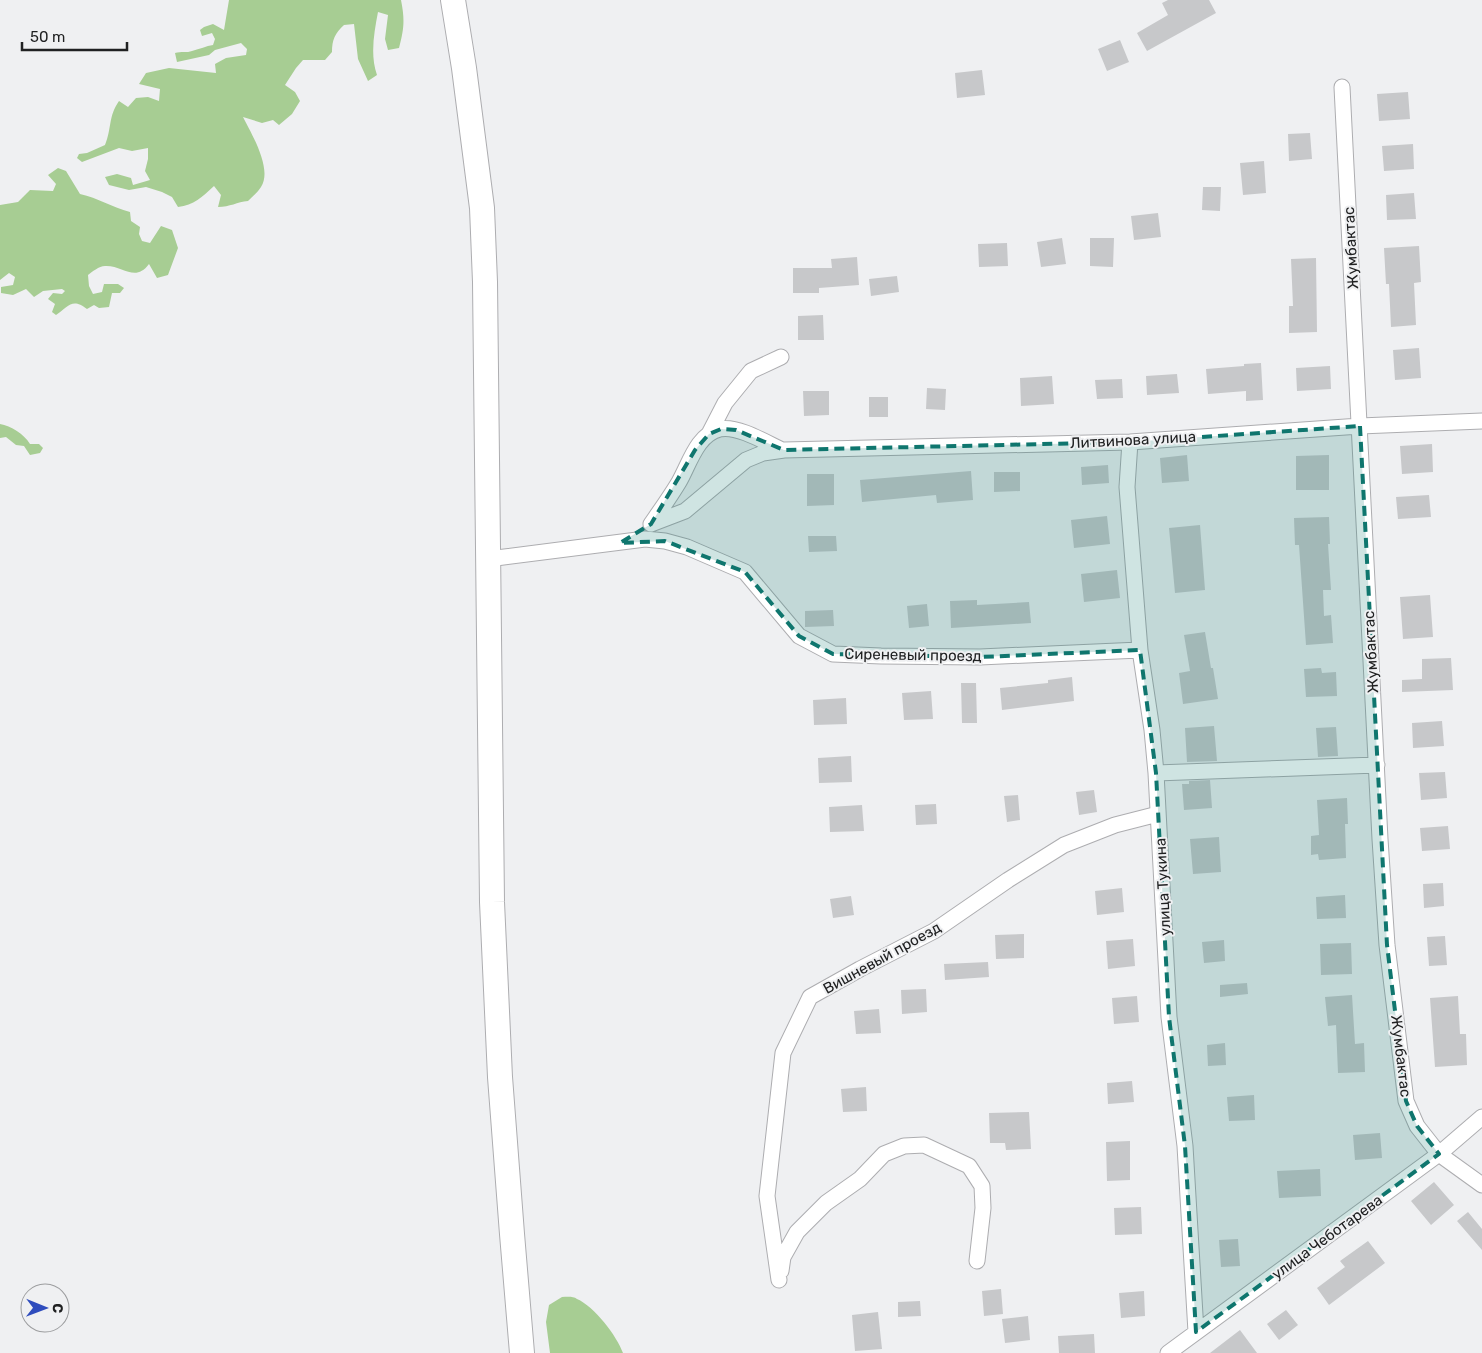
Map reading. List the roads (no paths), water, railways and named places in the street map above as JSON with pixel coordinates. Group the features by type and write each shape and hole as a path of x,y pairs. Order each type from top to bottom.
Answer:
{"main road":[{"path":"453,0 466,78 482,208 485,282 492,902 506,1168 522,1353"}],"street":[{"name":"Жумбактас","path":"1342,87 1380,839 1387,945 1406,1101 1418,1126 1439,1154 1482,1185"},
{"path":"651,524 679,481 695,450 709,434 725,403 751,371 781,357"},
{"name":"Литвинова улица","path":"784,450 1130,442 1360,426 1482,421"},
{"path":"709,434 721,429 736,430 784,450"},
{"name":"улица Тукина","path":"1130,442 1127,487 1140,650 1152,730 1156,773 1169,1017 1185,1146 1196,1332"},
{"path":"620,542 651,524 685,511 746,460 763,453 784,450"},
{"name":"Сиреневый проезд","path":"488,559 644,539 665,541 687,547 745,572 799,636 833,654 980,656 1140,650"},
{"path":"1156,773 1377,765"},
{"name":"Вишневый проезд","path":"977,1261 983,1208 982,1186 969,1166 924,1145 904,1146 884,1154 860,1178 826,1203 797,1232 783,1257 779,1280 767,1196 782,1052 810,997 934,931 1008,880 1064,845 1115,824 1158,814"},
{"name":"улица Чеботарева","path":"1168,1353 1439,1154 1482,1117"}]}
